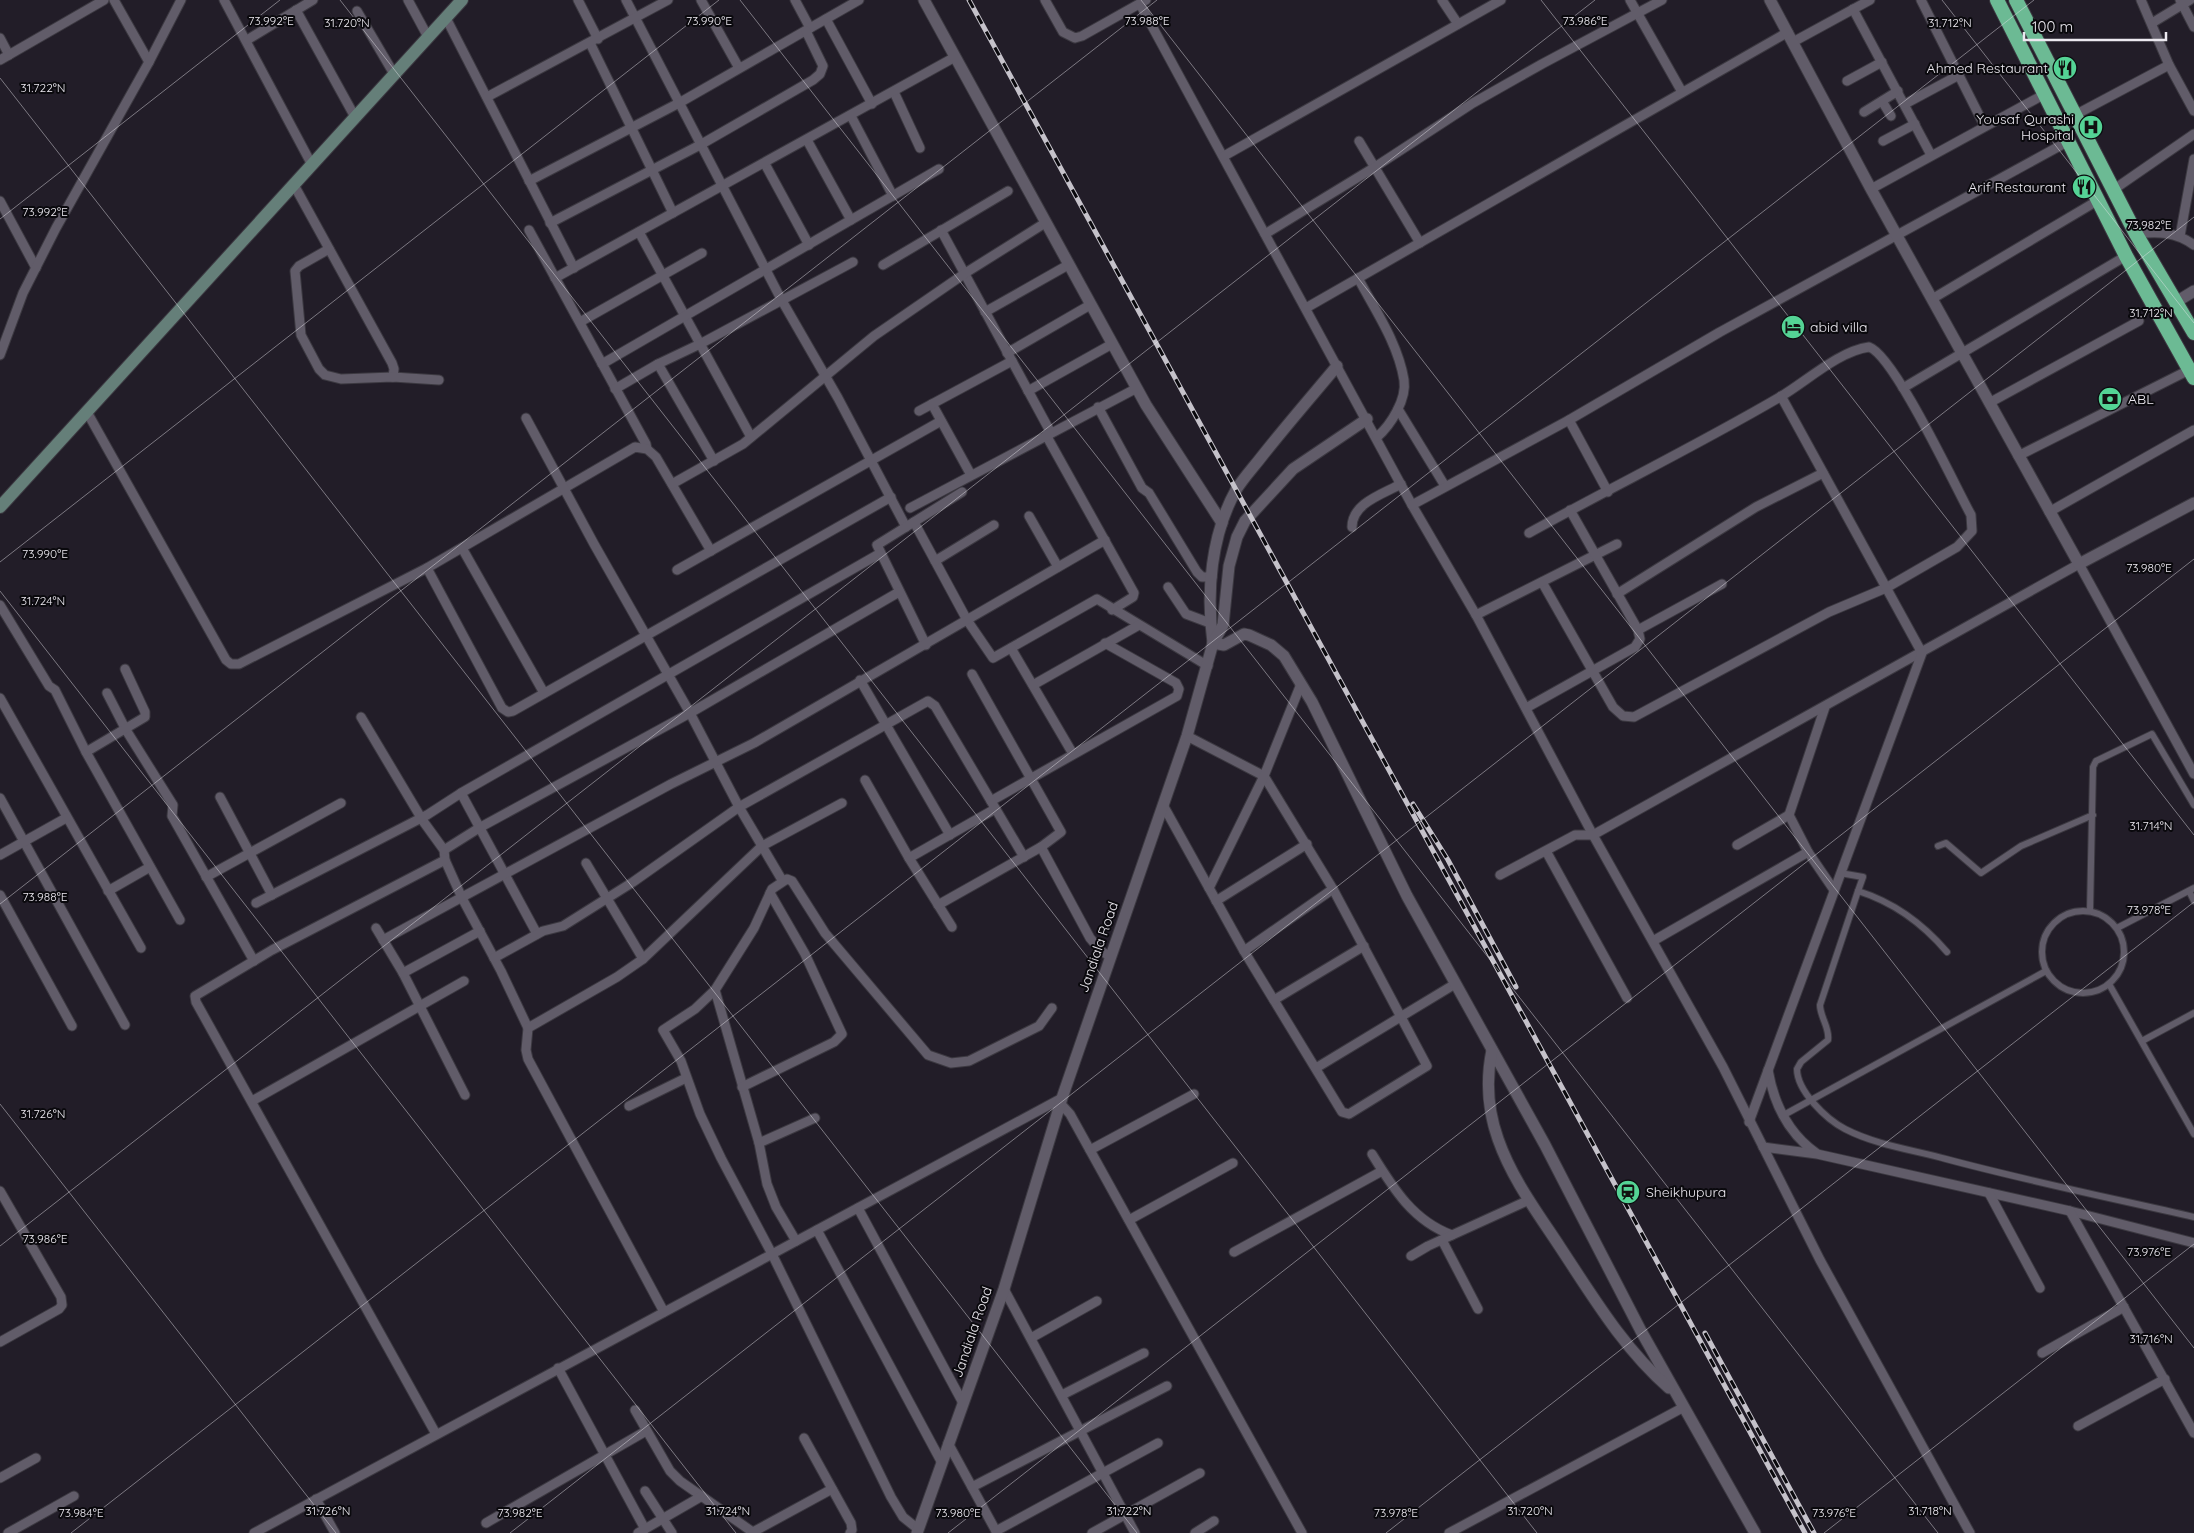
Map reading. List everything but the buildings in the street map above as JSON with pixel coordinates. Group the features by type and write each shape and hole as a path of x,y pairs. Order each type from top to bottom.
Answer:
{"highway":[{"path":"1997,0 2097,201 2192,374"},
{"path":"2016,0 2136,234 2194,333"}],"main road":[{"path":"0,508 461,0"}],"street":[{"path":"0,60 104,0"},
{"path":"114,0 149,62"},
{"path":"0,355 23,293 181,0"},
{"path":"224,0 312,165"},
{"path":"246,40 313,0"},
{"path":"408,0 428,37"},
{"path":"578,0 631,128 673,213"},
{"path":"626,0 780,299 891,497 935,561 967,620 993,658 1094,600 1101,600 1112,610 1208,666"},
{"path":"487,97 668,0"},
{"path":"701,0 739,68"},
{"path":"550,223 700,145 820,74 823,66 795,0"},
{"path":"529,181 679,103 859,0"},
{"path":"924,0 1090,305 1158,425 1222,523"},
{"path":"1045,0 1064,32 1074,38 1082,36 1143,2 1265,234 1377,437 1412,505 1476,615 1593,835 1724,1067 1749,1122 1820,1260 1970,1533"},
{"path":"1442,0 1458,24"},
{"path":"1224,156 1501,0"},
{"path":"1630,0 1682,92"},
{"path":"1265,234 1375,167 1481,98 1662,0"},
{"path":"1770,0 1871,189 2194,774"},
{"path":"1793,42 1870,0"},
{"path":"1921,0 1984,125"},
{"path":"2141,0 2169,65 2194,110"},
{"path":"2152,23 2184,1 2194,26"},
{"path":"1853,9 1931,155"},
{"path":"296,10 355,117"},
{"path":"357,10 394,74"},
{"path":"446,18 574,268"},
{"path":"826,19 872,104"},
{"path":"1306,308 1788,32"},
{"path":"0,38 9,55"},
{"path":"555,278 765,164 954,57"},
{"path":"1846,81 1882,62"},
{"path":"2075,115 2169,65"},
{"path":"1905,104 1959,76"},
{"path":"1864,112 1898,91"},
{"path":"894,92 920,148"},
{"path":"1871,189 1984,125 2043,95"},
{"path":"1882,101 1891,116"},
{"path":"851,116 893,196"},
{"path":"1883,141 1915,124"},
{"path":"2113,190 2194,134"},
{"path":"807,140 851,220"},
{"path":"1359,141 1420,243"},
{"path":"1412,505 1569,420 1720,332 2067,142"},
{"path":"2180,236 2194,159"},
{"path":"765,164 808,245"},
{"path":"602,364 939,169"},
{"path":"294,185 392,363 394,369 392,377"},
{"path":"883,265 1008,190"},
{"path":"0,201 36,268"},
{"path":"1932,299 2097,201"},
{"path":"672,484 714,461 751,437 826,378 874,336 964,274 1045,223"},
{"path":"529,230 647,449 656,457 711,551"},
{"path":"941,230 1028,391 1048,434 1104,540 1134,593 1133,597 1112,610"},
{"path":"639,232 751,437"},
{"path":"2136,234 2152,232 2180,236 2194,245"},
{"path":"329,249 298,266 295,270 301,335 319,369 325,375 341,379 392,377 439,380"},
{"path":"580,322 702,253"},
{"path":"1903,388 2126,256"},
{"path":"616,389 658,364 700,344 780,299 853,262"},
{"path":"984,312 1068,265"},
{"path":"1358,278 1390,337 1404,381 1398,409 1390,425 1377,437"},
{"path":"2176,302 2194,291"},
{"path":"919,411 1009,357 1090,305"},
{"path":"1989,403 2139,321"},
{"path":"1028,391 1112,344"},
{"path":"1529,533 1570,510 1608,492 1781,396 1851,351 1869,347 1883,357 1903,388 1971,515 1973,524 1968,537 1957,547 1886,588 1829,612 1638,716 1623,716 1618,713 1542,582"},
{"path":"658,364 714,461"},
{"path":"1337,366 1276,438 1236,490 1222,523 1215,548 1210,623 1213,643 1224,645 1244,634 1271,644 1284,656 1301,684 1408,896 1545,1145 1641,1331 1755,1533"},
{"path":"2018,456 2192,374"},
{"path":"910,508 1137,388"},
{"path":"1749,1122 1922,653 1781,396"},
{"path":"932,404 971,475"},
{"path":"1098,407 1142,488 1149,493 1197,572 1202,577 1212,578"},
{"path":"1398,409 1412,428 1445,486"},
{"path":"87,412 226,660 231,664 239,664 427,568 631,449 647,449"},
{"path":"526,418 645,636 690,713 739,807 782,880"},
{"name":"Jandiala Road","path":"918,1531 1004,1289 1061,1100 1187,736 1213,643 1223,625 1229,566 1237,537 1245,522 1293,469 1367,419"},
{"path":"1569,420 1608,492"},
{"path":"677,570 940,421"},
{"path":"2049,512 2194,430"},
{"path":"1617,594 1756,507 1823,473"},
{"path":"1352,527 1352,517 1358,508 1401,484"},
{"path":"926,645 876,548 878,543 962,492"},
{"path":"427,568 502,708 508,712 513,711 891,497"},
{"path":"1500,876 1575,835 1593,835 1826,707 2078,564 2194,504"},
{"path":"1526,708 1635,647 1640,639 1638,630 1570,510"},
{"path":"1029,516 1058,567"},
{"path":"935,561 994,525"},
{"path":"383,940 715,761 754,743 860,680 926,645 1104,540"},
{"path":"1476,615 1617,544"},
{"path":"462,548 544,693"},
{"path":"256,903 422,818 460,793 879,554"},
{"path":"1638,630 1722,584"},
{"path":"1168,587 1186,614 1210,623"},
{"path":"444,850 479,828 690,713 899,592"},
{"path":"0,605 49,686 55,690 86,752 180,920"},
{"path":"1033,685 1105,643 1139,626"},
{"path":"909,858 950,835 1032,778 1173,699 1179,687 1176,683 1105,643"},
{"path":"1011,648 1073,754"},
{"path":"86,752 144,718 146,713 125,669"},
{"path":"938,905 1041,847 1059,835 1061,830 972,674"},
{"path":"860,680 950,835"},
{"path":"1209,888 1264,776 1301,684"},
{"path":"107,694 126,730 173,805 172,816 254,961"},
{"path":"0,698 141,948"},
{"path":"494,958 537,934 563,926 633,882 739,807 886,725 925,701 932,703 1024,857"},
{"path":"1737,845 1790,815 1826,707"},
{"path":"361,718 422,818 444,850 445,860 462,898 528,1028 526,1050 528,1059 664,1312"},
{"path":"2090,911 2094,767 2096,761 2150,734 2156,738 2194,805"},
{"path":"1163,805 1244,951 1340,1110 1345,1115 1428,1066 1307,844 1264,776 1187,736"},
{"path":"865,780 909,858 952,927"},
{"path":"460,793 537,934"},
{"path":"220,797 272,895"},
{"path":"0,798 125,1025"},
{"path":"206,877 341,803"},
{"path":"528,1028 617,977 643,959 762,846 842,803"},
{"path":"1790,815 1808,852 1834,890"},
{"path":"1938,846 1946,843 1981,874 2021,846 2093,815"},
{"path":"0,856 66,818"},
{"path":"1216,901 1307,844"},
{"path":"1041,847 1090,938 1096,946 1111,957"},
{"path":"1546,851 1627,998"},
{"path":"1652,941 1808,852"},
{"path":"436,1434 196,1002 195,996 254,961 445,860"},
{"path":"586,863 643,959"},
{"path":"108,891 150,867"},
{"path":"1840,873 1863,877 1820,1005 1821,1016 1828,1032 1828,1040 1801,1062 1796,1069 1812,1100 1831,1121 1846,1130 1883,1143 2012,1176 2194,1217"},
{"path":"918,1531 903,1517 891,1497 772,1254 721,1158 700,1114 678,1055 663,1030 695,1009 716,990 754,928 770,893 782,880 787,879 792,881 826,933 926,1053 939,1060 951,1063 969,1061 1039,1026 1052,1008"},
{"path":"1244,951 1333,890"},
{"path":"2117,928 2191,890 2194,902"},
{"path":"1858,891 1877,897 1904,913 1947,952"},
{"path":"742,1087 834,1042 842,1033 805,954 770,893"},
{"path":"0,895 72,1026"},
{"path":"2075,911 2090,911 2102,916 2117,928 2124,946 2124,956 2118,974 2109,984 2095,991 2076,992 2059,985 2046,971 2043,962 2042,943 2050,926 2066,914 2075,911"},
{"path":"376,928 403,973 465,1095"},
{"path":"403,973 480,931"},
{"path":"1274,1000 1364,946"},
{"path":"1782,1116 2046,971"},
{"path":"252,1101 464,981"},
{"path":"1316,1068 1455,984"},
{"path":"2109,984 2193,1132"},
{"path":"716,990 759,1143 771,1197 796,1242"},
{"path":"2142,1041 2194,1013"},
{"path":"1492,1050 1488,1069 1491,1114 1512,1174 1604,1315 1648,1369 1676,1394"},
{"path":"1768,1070 1773,1096 1782,1116 1794,1135 1817,1154"},
{"path":"629,1106 686,1078"},
{"path":"1090,1150 1194,1094"},
{"path":"254,1533 265,1530 316,1499 558,1368 1061,1100 1302,1533"},
{"path":"759,1143 815,1118"},
{"path":"1763,1147 1817,1154 2070,1211 2194,1243"},
{"path":"1372,1154 1400,1198 1432,1225 1452,1235"},
{"path":"1129,1220 1233,1163"},
{"path":"1234,1252 1382,1172"},
{"path":"0,1191 61,1297 62,1304 59,1309 0,1342"},
{"path":"1989,1193 2040,1288"},
{"path":"1412,1256 1452,1235 1529,1200"},
{"path":"858,1208 964,1402"},
{"path":"2070,1211 2194,1433"},
{"path":"817,1230 942,1463"},
{"path":"1442,1240 1478,1309"},
{"path":"1004,1289 1135,1533"},
{"path":"1031,1338 1097,1301"},
{"path":"2042,1353 2124,1307"},
{"path":"1062,1396 1144,1353"},
{"path":"558,1368 606,1454 641,1531 702,1496"},
{"path":"2078,1426 2165,1379"},
{"path":"972,1487 1167,1386"},
{"path":"1449,1533 1684,1407"},
{"path":"635,1410 670,1471 754,1533 832,1489"},
{"path":"486,1523 646,1430"},
{"path":"804,1438 851,1523 852,1530 850,1533"},
{"path":"948,1443 997,1532 1158,1443"},
{"path":"0,1478 36,1458"},
{"path":"1092,1533 1200,1473"},
{"path":"646,1491 672,1533"},
{"path":"8,1533 74,1496"},
{"path":"316,1499 335,1533"},
{"path":"1194,1533 1214,1521"}],"railway":[{"path":"969,0 1805,1533"},
{"path":"1413,804 1448,860 1516,987"},
{"path":"1705,1333 1814,1533"}],"place":[{"name":"Ahmed Restaurant","path":"2065,68"},
{"name":"Yousaf Qurashi Hospital","path":"2091,127"},
{"name":"Arif Restaurant","path":"2084,187"},
{"name":"abid villa","path":"1793,327"},
{"name":"ABL","path":"2110,399"},
{"name":"Sheikhupura","path":"1628,1192"}]}
